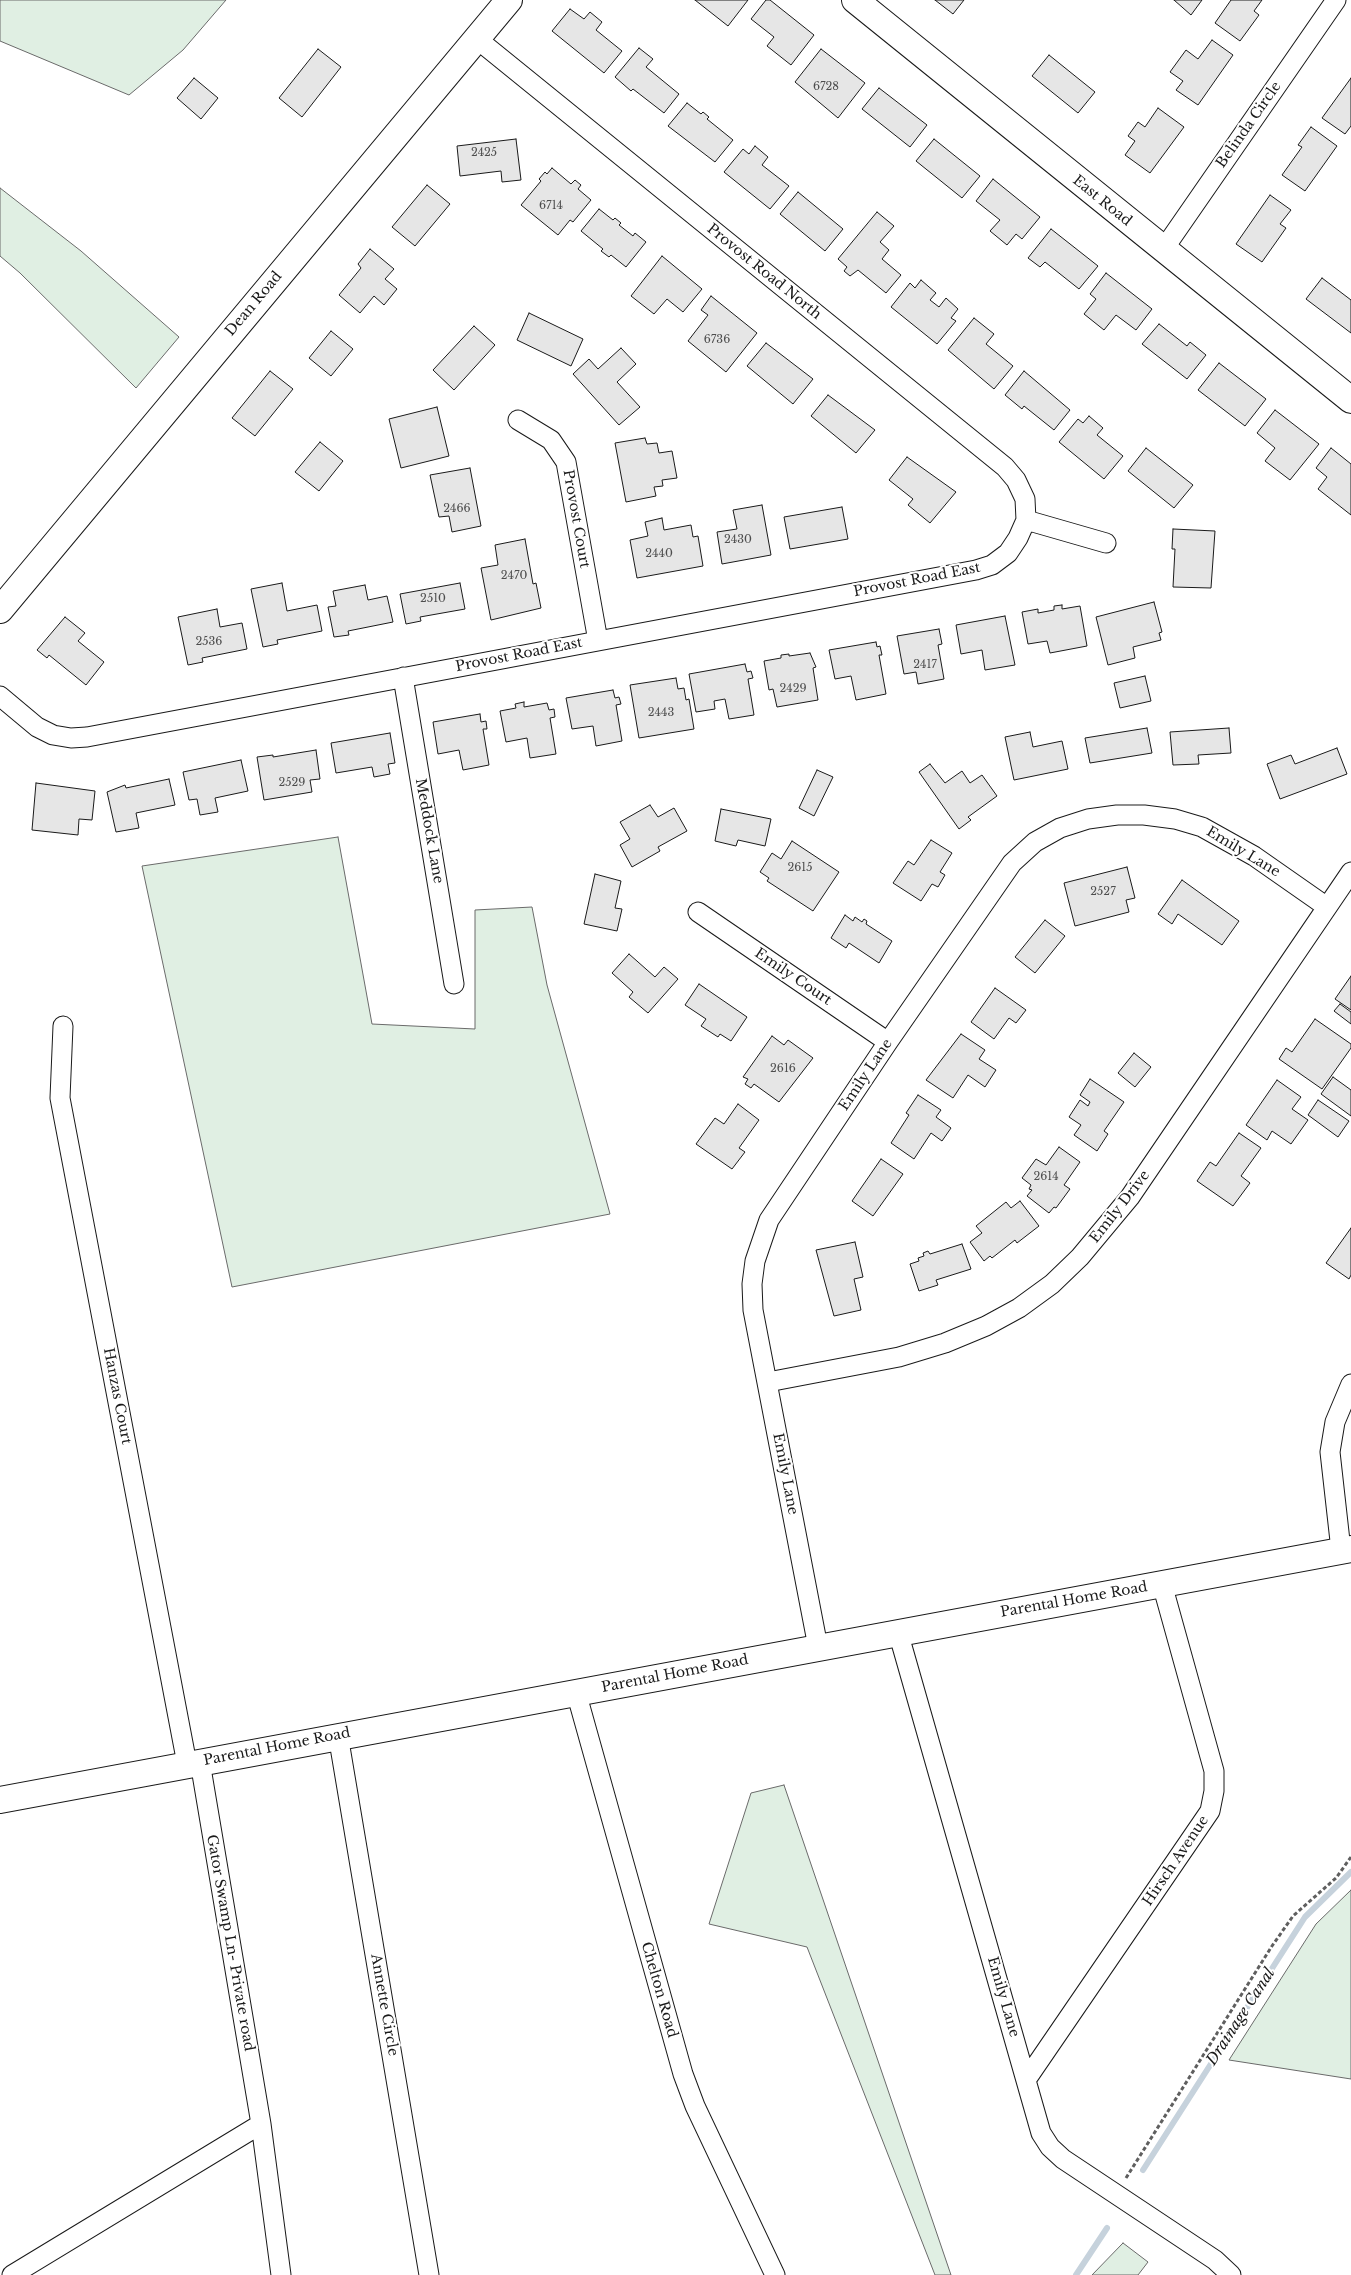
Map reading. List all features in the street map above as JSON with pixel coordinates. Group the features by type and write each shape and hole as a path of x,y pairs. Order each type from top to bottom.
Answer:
{"street":[{"name":"Dean Road","path":"0,610 509,0"},
{"name":"East Road","path":"854,0 1351,400"},
{"name":"Belinda Circle","path":"1163,250 1336,0"},
{"name":"Provost Road North","path":"477,39 1005,467 1016,480 1025,499 1026,520"},
{"name":"Provost Court","path":"518,420 551,440 566,462 598,641"},
{"path":"1026,520 1106,543"},
{"name":"Provost Road East","path":"0,696 37,726 53,735 71,738 87,737 976,570 992,565 1008,553 1018,538 1026,520"},
{"name":"Meddock Lane","path":"403,677 454,984"},
{"name":"Emily Lane","path":"818,1647 753,1310 752,1284 761,1238 780,1202 888,1042 1012,863 1034,842 1060,828 1088,819 1117,814 1144,815 1175,819 1202,828 1254,856 1327,907"},
{"name":"Emily Drive","path":"768,1382 899,1358 945,1343 986,1326 1018,1308 1052,1284 1098,1237 1130,1197 1351,872"},
{"name":"Emily Court","path":"698,912 888,1042"},
{"name":"Hanzas Court","path":"63,1026 60,1098 193,1763"},
{"path":"1346,1550 1330,1452 1335,1422 1351,1384"},
{"name":"Parental Home Road","path":"0,1800 338,1735 1346,1550"},
{"name":"Hirsch Avenue","path":"1026,2080 1210,1811 1214,1791 1214,1771 1162,1584"},
{"name":"Emily Lane","path":"898,1632 1041,2133 1050,2147 1063,2159 1215,2260 1231,2275"},
{"name":"Chelton Road","path":"576,1692 683,2074 695,2106 775,2275"},
{"name":"Annette Circle","path":"338,1735 429,2275"},
{"name":"Gator Swamp Ln- Private road","path":"193,1763 261,2124 281,2275"},
{"path":"12,2275 261,2124"}],"path":[{"path":"1116,2193 1288,1924 1336,1878 1351,1857"}],"green space":[{"path":"0,0 226,0 183,50 129,95 0,41"},
{"path":"0,188 81,251 179,337 136,388 20,273 0,256"},
{"path":"338,837 372,1024 475,1029 475,910 532,907 547,985 610,1214 232,1287 142,866"},
{"path":"784,1785 951,2275 935,2275 807,1947 709,1924 751,1793"},
{"path":"1351,1890 1351,2079 1229,2060 1316,1924"},
{"path":"1123,2243 1148,2262 1138,2275 1092,2275"}],"building":[{"path":"695,0 748,0 728,26"},
{"path":"766,0 770,0 814,35 791,65 767,46 774,37 751,19"},
{"path":"935,0 964,0 953,14"},
{"path":"1174,0 1202,0 1191,15"},
{"path":"1231,0 1262,0 1254,11 1259,15 1240,41 1215,23"},
{"path":"570,9 584,19 590,12 602,22 596,30 622,51 604,73 552,31"},
{"path":"1212,40 1233,55 1198,105 1176,90 1183,81 1170,72 1186,50 1198,59"},
{"path":"639,48 653,59 646,67 679,94 664,113 633,89 631,91 615,77"},
{"path":"318,49 341,67 302,117 279,98"},
{"path":"821,49 865,83 838,118 795,82"},
{"path":"1049,55 1095,92 1078,113 1032,76"},
{"path":"194,78 218,98 201,119 177,98"},
{"path":"1351,78 1351,126 1345,134 1322,118"},
{"path":"879,88 927,125 910,147 862,109"},
{"path":"687,103 701,114 703,112 709,117 707,119 733,140 715,162 668,126"},
{"path":"1158,108 1184,127 1150,173 1125,155 1135,141 1128,136 1138,122 1145,127"},
{"path":"1311,127 1337,146 1305,191 1282,175 1302,147 1298,145"},
{"path":"516,139 521,180 502,182 501,171 460,176 457,146"},
{"path":"934,139 980,176 962,198 916,161"},
{"path":"755,146 768,157 762,165 789,186 770,209 724,172 743,149 749,154"},
{"path":"552,168 571,184 575,180 581,185 578,189 591,200 573,222 570,220 558,235 521,205 541,181 539,179"},
{"path":"993,179 1040,217 1022,239 1016,234 1007,245 990,231 1000,220 976,201"},
{"path":"427,185 450,204 415,246 392,227"},
{"path":"798,192 843,229 825,251 780,214"},
{"path":"1270,195 1291,210 1280,224 1286,228 1262,262 1236,244"},
{"path":"599,209 613,220 615,218 621,223 619,225 633,236 635,233 646,242 626,267 611,255 609,257 601,251 603,249 581,231"},
{"path":"877,212 894,226 880,242 889,250 882,259 901,275 886,293 858,270 850,276 844,271 847,267 838,259"},
{"path":"1051,229 1098,266 1079,289 1045,262 1040,267 1028,258"},
{"path":"370,249 394,269 385,279 397,289 384,305 374,296 360,313 339,295 361,268 358,264"},
{"path":"662,256 702,289 683,312 667,299 654,314 631,296"},
{"path":"1106,273 1152,309 1136,330 1116,315 1104,330 1084,314 1096,299 1090,294"},
{"path":"1322,278 1351,300 1351,333 1306,299"},
{"path":"921,280 936,293 930,300 939,307 946,298 958,309 951,318 956,321 937,344 891,307 910,283 915,288"},
{"path":"711,296 757,333 726,372 688,341 708,315 701,310"},
{"path":"529,313 583,339 571,366 517,340"},
{"path":"974,318 994,334 986,344 1013,366 994,389 948,350"},
{"path":"1159,324 1187,346 1190,342 1206,355 1187,379 1142,344"},
{"path":"474,326 495,345 454,390 433,370"},
{"path":"331,331 353,349 331,376 309,358"},
{"path":"766,343 813,379 793,404 747,366"},
{"path":"621,348 636,364 617,382 640,407 619,425 573,374 589,359 598,369"},
{"path":"1219,363 1266,399 1245,426 1198,390"},
{"path":"270,371 293,389 255,436 232,418"},
{"path":"1024,371 1070,410 1054,430 1024,406 1022,409 1005,395"},
{"path":"828,395 875,430 856,453 811,416"},
{"path":"437,407 449,456 401,468 389,419"},
{"path":"1275,410 1319,444 1290,480 1265,461 1275,448 1257,433"},
{"path":"1089,416 1103,428 1097,435 1123,456 1104,479 1059,442 1078,419 1083,423"},
{"path":"645,438 647,444 657,443 659,453 672,451 677,478 662,480 663,486 654,487 656,496 626,502 615,443"},
{"path":"320,442 343,461 319,491 295,472"},
{"path":"1146,448 1193,485 1174,508 1128,471"},
{"path":"1331,448 1351,464 1351,515 1318,489 1327,477 1316,468"},
{"path":"907,457 956,492 930,523 908,505 913,499 889,480"},
{"path":"470,468 481,526 452,532 449,516 439,517 430,475"},
{"path":"762,505 771,555 722,564 717,532 737,529 733,510"},
{"path":"842,507 848,539 790,549 784,517"},
{"path":"662,518 664,530 691,525 693,537 698,536 703,566 637,578 630,540 648,536 645,522"},
{"path":"1173,529 1215,531 1211,588 1173,587 1175,549 1172,549"},
{"path":"525,539 533,584 536,583 541,608 491,620 481,568 498,565 495,545"},
{"path":"282,583 287,611 317,605 322,631 277,640 278,644 263,647 251,589"},
{"path":"460,583 465,609 420,617 421,621 406,624 400,594"},
{"path":"365,585 368,600 387,596 393,622 348,631 349,635 334,637 328,607 336,606 333,591"},
{"path":"1154,602 1162,632 1159,633 1161,640 1133,647 1135,658 1108,665 1096,617"},
{"path":"1062,605 1062,609 1080,606 1087,646 1050,653 1047,641 1028,644 1022,612 1038,609 1038,613 1054,610 1054,606"},
{"path":"217,609 220,627 242,623 247,649 202,658 203,662 188,665 178,617"},
{"path":"1005,616 1015,665 985,670 982,650 961,654 956,625"},
{"path":"65,617 85,633 78,641 104,662 86,685 49,655 47,658 37,650"},
{"path":"939,629 942,644 938,645 944,679 918,684 916,672 904,674 897,636"},
{"path":"876,642 877,647 880,646 882,655 879,655 886,694 856,700 851,676 835,679 829,650"},
{"path":"810,653 816,667 813,668 818,700 777,707 773,689 769,690 764,661 781,658 781,655 789,654 789,656"},
{"path":"745,664 747,672 751,671 753,678 748,679 754,715 729,719 725,699 714,701 715,709 696,712 689,674"},
{"path":"1145,676 1151,701 1120,708 1114,683"},
{"path":"676,678 678,689 684,688 686,700 689,699 694,729 639,738 630,685"},
{"path":"613,690 615,698 619,697 621,704 616,705 622,741 596,746 593,726 572,729 566,698"},
{"path":"524,702 524,707 547,703 549,710 554,709 555,717 550,718 556,754 530,758 527,738 506,742 500,711 516,708 515,704"},
{"path":"480,714 481,722 486,721 487,729 483,729 489,765 463,770 459,750 438,754 433,722"},
{"path":"1147,728 1152,753 1090,763 1085,738"},
{"path":"1229,728 1231,753 1198,755 1199,764 1173,765 1170,732"},
{"path":"1030,732 1033,747 1062,741 1068,769 1014,780 1005,737"},
{"path":"390,733 395,763 388,764 390,774 374,777 372,767 336,773 331,743"},
{"path":"1337,748 1347,774 1280,799 1267,764 1291,755 1295,764"},
{"path":"316,750 320,779 310,780 312,792 264,800 257,757 273,755 273,757"},
{"path":"241,760 248,791 215,798 218,812 200,815 197,799 189,800 183,772"},
{"path":"930,764 945,783 962,771 970,783 982,775 997,796 968,817 971,820 959,829 919,772"},
{"path":"817,770 833,777 814,816 799,808"},
{"path":"169,779 175,805 136,813 139,828 116,832 107,792 125,785 126,788"},
{"path":"36,783 95,791 92,820 79,819 78,835 32,830"},
{"path":"650,805 658,817 674,808 687,831 658,847 660,851 632,867 620,845 630,839 620,822"},
{"path":"721,809 771,819 765,846 738,840 736,846 715,841"},
{"path":"931,840 952,853 940,872 945,875 938,887 932,884 921,901 893,883 908,861 914,865"},
{"path":"792,841 839,872 813,911 767,881 769,878 760,872 772,853 781,859"},
{"path":"1127,867 1135,898 1126,900 1129,912 1075,926 1064,883"},
{"path":"595,874 621,881 615,908 622,909 617,931 584,924"},
{"path":"1182,880 1239,921 1222,945 1178,914 1172,924 1158,914"},
{"path":"845,915 853,921 855,917 862,922 864,919 867,921 866,924 892,941 879,963 849,943 846,948 831,938"},
{"path":"1045,920 1065,936 1035,973 1015,957"},
{"path":"629,954 655,977 664,967 678,979 648,1013 629,997 633,992 612,973"},
{"path":"1351,976 1351,1010 1335,999"},
{"path":"699,984 747,1017 731,1041 720,1034 718,1037 701,1026 706,1019 685,1005"},
{"path":"995,988 1026,1010 1016,1023 1009,1018 994,1039 971,1022"},
{"path":"1340,1004 1351,1012 1351,1024 1334,1011"},
{"path":"1315,1019 1351,1044 1351,1048 1322,1089 1279,1059 1286,1048 1292,1052"},
{"path":"961,1034 985,1050 979,1059 996,1070 985,1087 968,1075 953,1098 926,1080"},
{"path":"772,1036 784,1045 788,1040 813,1058 779,1102 754,1084 751,1088 745,1084 748,1079 743,1077"},
{"path":"1134,1053 1151,1067 1135,1087 1118,1073"},
{"path":"1333,1077 1351,1090 1351,1116 1321,1094"},
{"path":"1090,1079 1124,1102 1104,1131 1108,1134 1097,1151 1074,1135 1081,1125 1069,1117 1080,1100 1088,1106 1090,1102 1080,1095"},
{"path":"1277,1080 1301,1097 1292,1109 1308,1120 1291,1144 1272,1131 1267,1140 1246,1125"},
{"path":"918,1095 941,1110 936,1117 951,1128 942,1141 931,1133 914,1159 891,1143 909,1115 906,1113"},
{"path":"1318,1100 1349,1121 1338,1137 1308,1115"},
{"path":"738,1104 759,1120 739,1148 745,1152 732,1169 696,1144 715,1118 724,1124"},
{"path":"1239,1133 1261,1148 1241,1176 1250,1183 1233,1206 1197,1181 1210,1162 1216,1166"},
{"path":"1059,1147 1080,1162 1064,1185 1070,1189 1056,1208 1054,1207 1049,1213 1027,1196 1032,1190 1029,1189 1031,1185 1022,1178 1036,1159 1046,1165"},
{"path":"881,1159 903,1174 873,1216 852,1201"},
{"path":"1020,1201 1039,1226 1017,1243 1015,1240 992,1258 990,1256 984,1261 970,1242 982,1233 976,1226 1006,1202 1011,1208"},
{"path":"1351,1228 1351,1275 1349,1279 1326,1263"},
{"path":"855,1242 863,1277 854,1279 861,1310 834,1316 816,1250"},
{"path":"962,1244 971,1269 936,1280 938,1285 919,1291 910,1264 919,1261 918,1258 924,1256 923,1253 928,1251 930,1254"}],"waterway":[{"name":"Drainage Canal","path":"1143,2170 1305,1917 1351,1872"},
{"name":"Drainage Canal","path":"1076,2275 1107,2228"}]}
